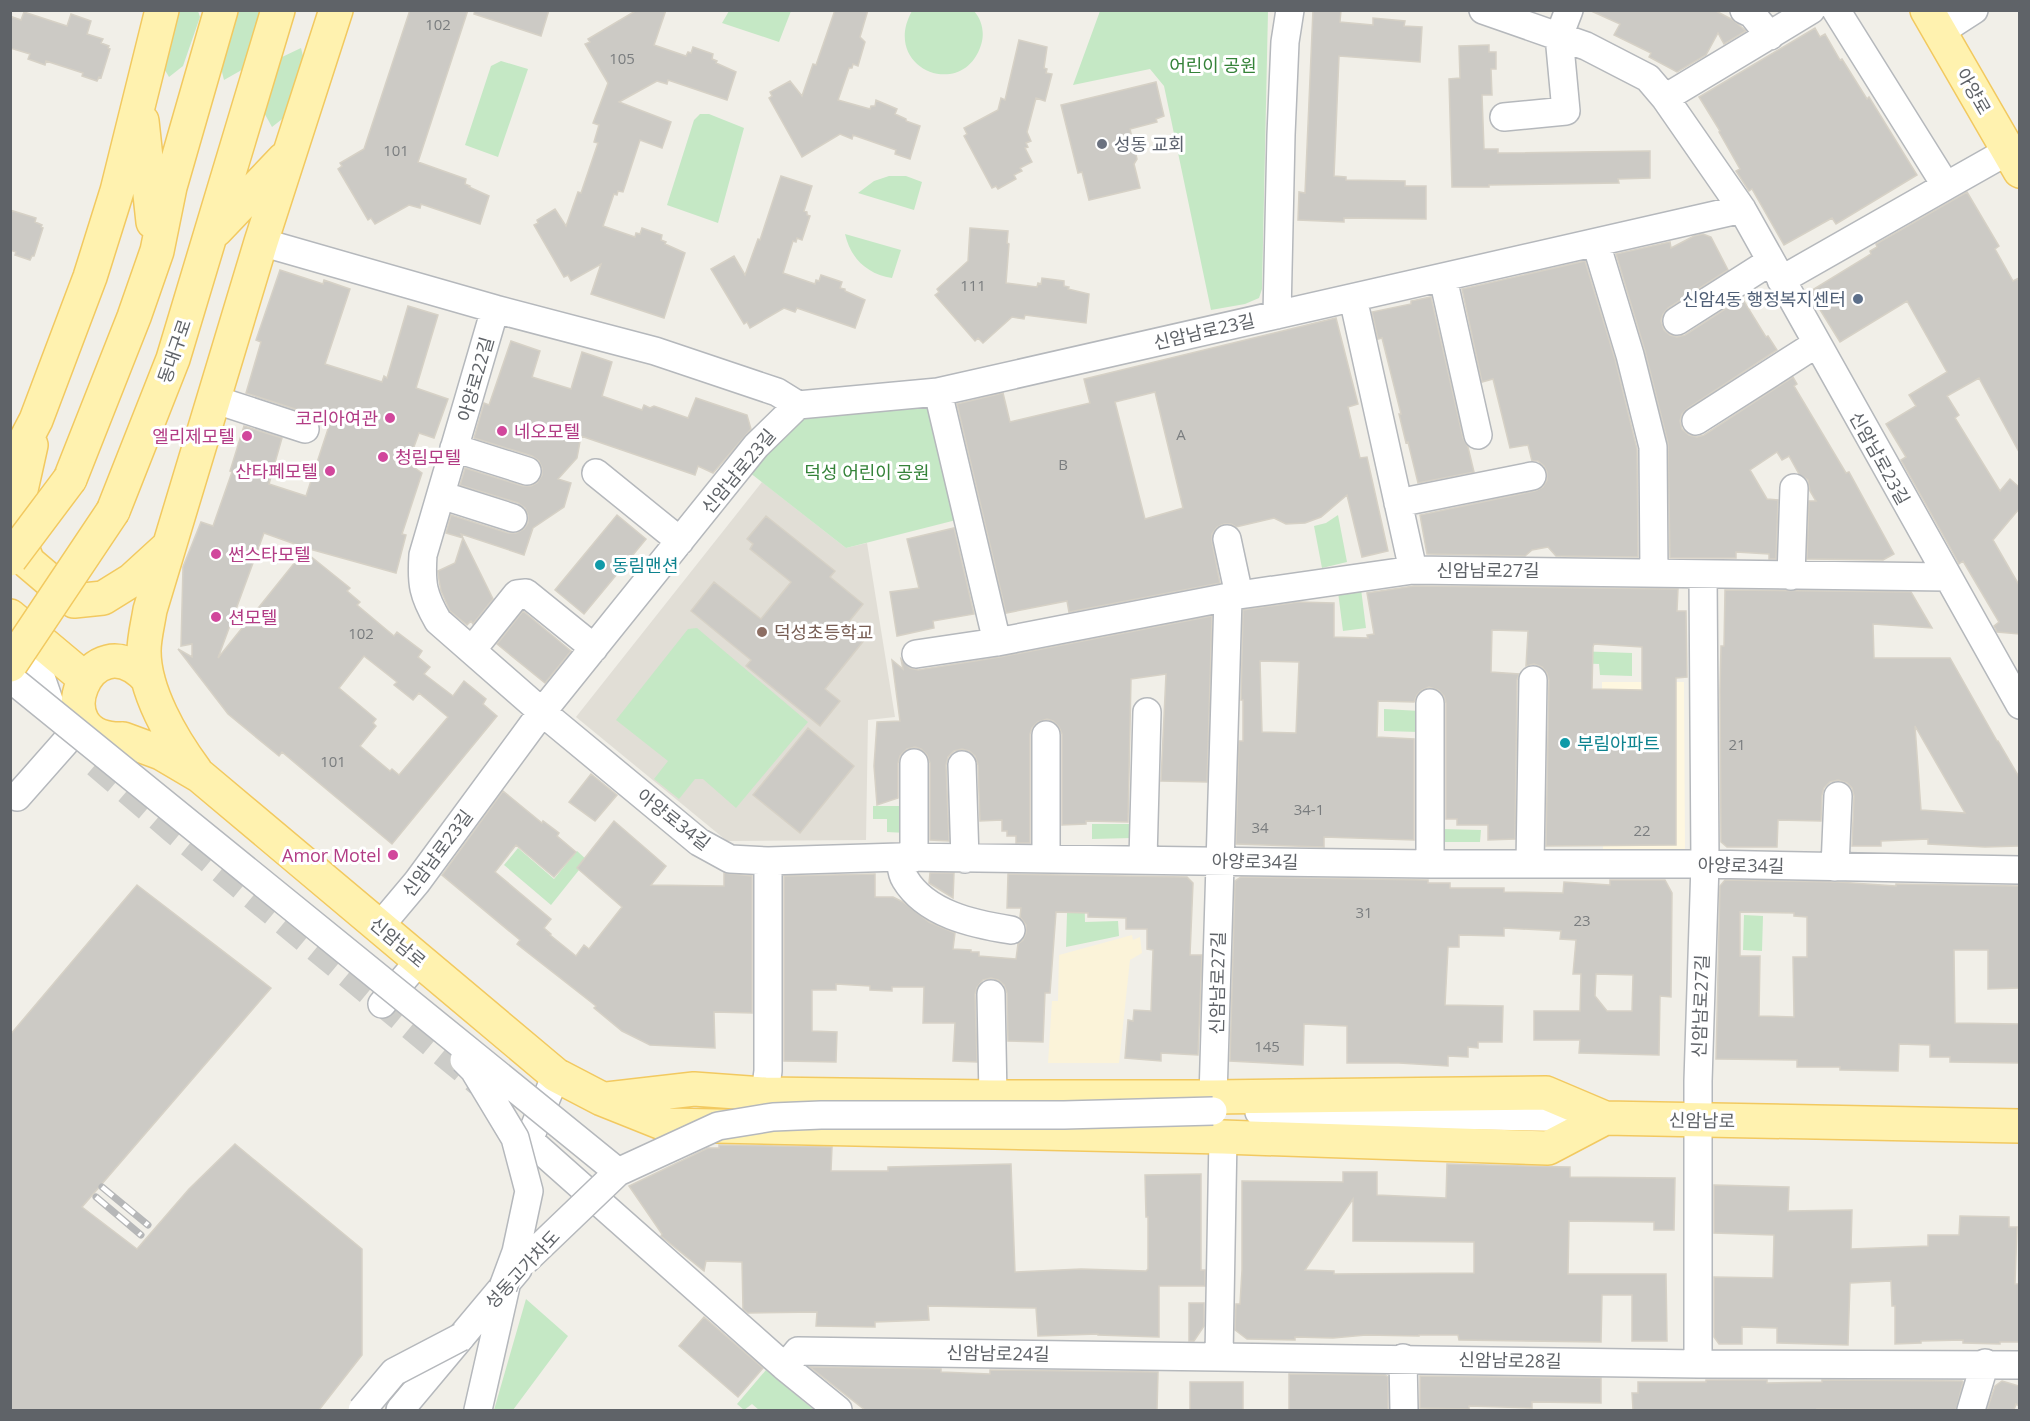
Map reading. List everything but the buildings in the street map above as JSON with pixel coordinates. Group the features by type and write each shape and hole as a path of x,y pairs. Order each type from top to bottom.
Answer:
{"main road":[{"path":"10,470 36,420 90,277 117,191 162,10"},
{"path":"10,559 70,479 134,317 157,251 170,187 221,10"},
{"name":"동대구로","path":"16,640 113,511 173,359 278,10"},
{"path":"123,739 136,734 146,725 152,715 154,703 144,651 150,610 261,242 336,10"},
{"name":"아양로","path":"1934,21 2014,161"},
{"path":"140,99 157,251"},
{"path":"211,236 290,153"},
{"path":"36,420 13,526 28,562 74,601 103,598 132,580 169,546"},
{"path":"16,640 84,678"},
{"path":"116,662 128,664 140,670 150,685 177,746 200,776 161,753 123,739 110,739 98,735 74,718 79,690 84,678 99,666 116,662"},
{"name":"신암남로","path":"200,776 556,1075 602,1100 667,1125 1223,1137 1548,1148 1605,1118 2019,1126"},
{"path":"602,1100 694,1089 765,1094 993,1096 1213,1097 1546,1093 1605,1118"}],"street":[{"name":"신암남로23길","path":"1277,315 1281,135 1285,42 1290,10"},
{"name":"신암남로23길","path":"1484,10 1586,46 1648,78 1665,98 1742,209 2019,705"},
{"path":"1504,117 1566,111 1559,36 1569,10"},
{"path":"1744,10 1752,15 1770,36"},
{"path":"1665,98 1811,10"},
{"path":"1836,10 1946,186"},
{"path":"1934,21 1974,10"},
{"path":"1677,321 1946,186 2014,161"},
{"name":"신암남로23길","path":"380,926 417,882 542,712 756,446 798,405 938,392 1742,209"},
{"path":"261,242 495,309 655,351 777,392 798,405"},
{"path":"1596,243 1630,355 1653,447 1654,572"},
{"path":"1443,278 1478,435"},
{"path":"1353,298 1413,570"},
{"name":"아양로22길","path":"495,309 423,555 422,581 430,606 438,621 542,712"},
{"path":"1696,421 1816,344"},
{"path":"938,392 997,642"},
{"path":"213,399 305,429"},
{"path":"454,448 527,471"},
{"path":"596,473 680,542"},
{"path":"1398,503 1532,476"},
{"path":"1791,576 1794,488"},
{"path":"441,495 513,518"},
{"path":"916,654 997,642 1233,597 1227,539"},
{"name":"신암남로27길","path":"1213,1097 1216,1059 1219,861 1233,597 1413,570 1703,574 1705,864 1698,1120 1698,1364"},
{"path":"1703,574 1947,577"},
{"path":"472,650 518,594 526,593 594,648"},
{"path":"16,640 74,718 70,737 17,797"},
{"path":"10,678 74,718 422,1012 618,1172"},
{"path":"1530,864 1533,680"},
{"path":"1430,703 1430,864"},
{"name":"아양로34길","path":"542,712 699,842 730,859 768,861 907,857 1143,859 1430,864 1705,864 2019,870"},
{"path":"1143,859 1147,712"},
{"path":"1046,735 1046,859"},
{"path":"914,763 904,878 922,900 947,913 981,926 1011,930"},
{"path":"962,765 965,859"},
{"path":"1835,867 1838,796"},
{"path":"765,1094 768,1071 768,861"},
{"path":"382,1004 420,960"},
{"path":"991,994 993,1096"},
{"path":"422,1012 474,1070 515,1138 529,1191 516,1252 505,1285 478,1410"},
{"path":"556,1075 530,1140 785,1367 838,1410"},
{"name":"신암남로","path":"664,1150 718,1126 773,1117 821,1115 1064,1116 1213,1111 1605,1118"},
{"path":"1219,1356 1223,1137"},
{"name":"성동고가차도","path":"400,1410 525,1261 618,1172 664,1150"},
{"path":"362,1410 394,1372 461,1337"},
{"name":"신암남로24길","path":"785,1367 798,1351 1219,1356"},
{"path":"380,1410 426,1356"},
{"name":"신암남로28길","path":"1219,1356 1698,1364 2019,1365"},
{"path":"1403,1358 1404,1410"},
{"path":"1971,1410 1985,1364"},
{"path":"460,1410 485,1382"}],"shaded area":[{"name":"덕성초등학교","path":"762,482 846,548 867,543 895,717 868,720 866,840 727,841 576,717"},
{"path":"1602,682 1684,682 1685,854 1603,854"}],"green space":[{"path":"175,11 198,11 200,17 183,66 169,77 159,60"},
{"path":"232,11 265,11 247,67 224,80 218,56"},
{"path":"729,11 791,11 779,42 722,23"},
{"path":"912,11 974,11 981,23 983,36 972,62 958,72 943,74 928,71 915,62 907,48 905,31"},
{"name":"어린이 공원","path":"1100,11 1268,11 1262,289 1259,298 1245,304 1211,310 1164,86 1150,69 1073,85"},
{"path":"301,48 306,68 286,116 272,127 262,109 282,57"},
{"path":"501,61 528,69 498,157 465,145 491,66"},
{"path":"700,114 709,114 744,128 718,223 667,205 694,120"},
{"path":"889,176 906,176 922,182 914,210 858,193 874,181"},
{"path":"845,234 901,250 892,278 875,273 861,264 851,251"},
{"name":"덕성 어린이 공원","path":"935,398 964,518 846,548 745,469 800,409"},
{"path":"1338,515 1347,562 1322,568 1314,526 1326,523"},
{"path":"1361,589 1366,628 1343,631 1338,592"},
{"path":"697,628 808,722 736,808 703,779 695,779 679,799 654,779 668,761 616,720 688,629"},
{"path":"1575,651 1632,653 1632,676 1600,675 1599,664 1575,663"},
{"path":"1384,709 1420,711 1419,732 1384,731"},
{"path":"873,806 906,806 906,833 887,832 887,819 873,819"},
{"path":"1092,824 1131,824 1132,838 1092,839"},
{"path":"1442,829 1481,830 1480,842 1442,842"},
{"path":"518,848 554,879 577,851 587,860 551,905 504,865"},
{"path":"1068,880 1084,880 1085,922 1118,921 1119,936 1066,947"},
{"path":"1744,915 1763,916 1762,951 1743,950"},
{"path":"526,1299 568,1336 513,1410 494,1410"},
{"path":"766,1370 814,1410 759,1410 752,1404 744,1410 737,1404"}],"sand":[{"path":"1132,935 1133,940 1140,937 1142,953 1130,960 1119,1063 1048,1063 1052,1001 1058,1001 1059,955"}],"tunnel":[{"path":"96,764 479,1083"}],"railway":[{"path":"102,1187 148,1225"},
{"path":"96,1197 141,1235"}],"place":[{"name":"성동 교회","path":"1102,144"},
{"name":"신암4동 행정복지센터","path":"1858,299"},
{"name":"코리아여관","path":"390,418"},
{"name":"네오모텔","path":"502,431"},
{"name":"엘리제모텔","path":"247,436"},
{"name":"청림모텔","path":"383,457"},
{"name":"산타페모텔","path":"330,471"},
{"name":"썬스타모텔","path":"216,554"},
{"name":"동림맨션","path":"600,565"},
{"name":"션모텔","path":"216,617"},
{"name":"덕성초등학교","path":"762,632"},
{"name":"부림아파트","path":"1565,743"},
{"name":"Amor Motel","path":"393,855"}]}
